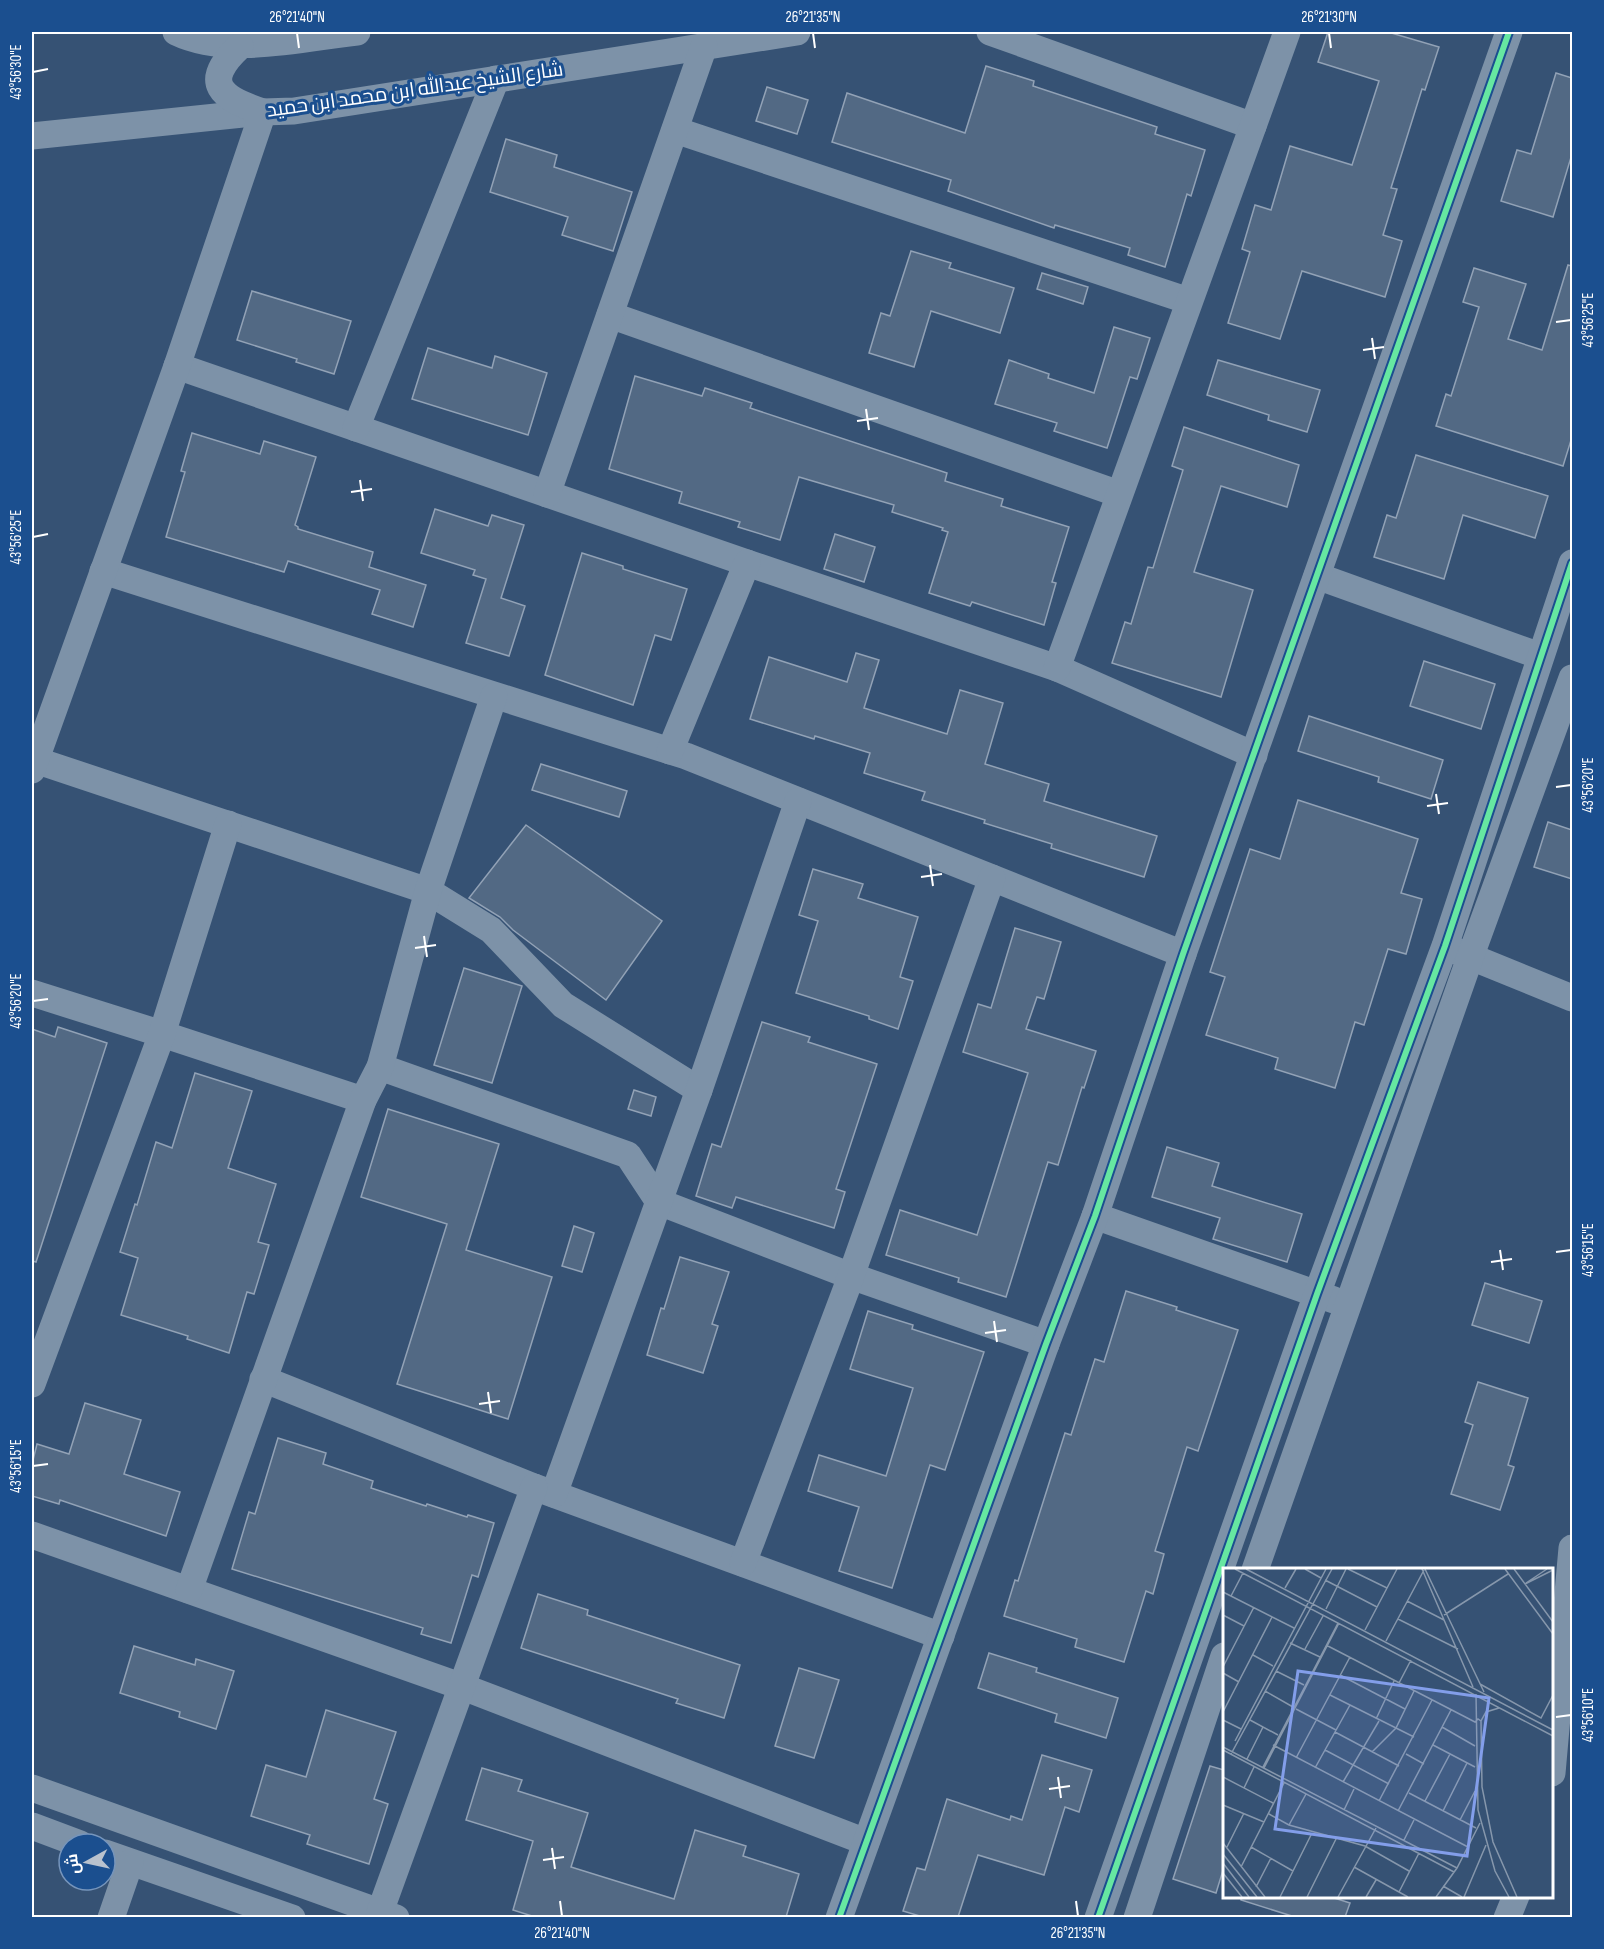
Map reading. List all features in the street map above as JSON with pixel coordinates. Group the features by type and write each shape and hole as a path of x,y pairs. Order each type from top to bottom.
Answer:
{"street":[{"path":"176,32 192,39 240,46 357,32"},
{"name":"شارع الشيخ عبدالله ابن محمد ابن حميد","path":"32,136 263,112 294,111 797,32"},
{"path":"990,32 1253,126"},
{"path":"1057,668 1287,32"},
{"path":"839,1917 1046,1344 1095,1216 1184,954 1509,32"},
{"path":"240,46 225,59 220,69 218,77 221,88 228,98 263,112 177,366 33,765 228,824 428,891 491,930 563,1005 699,1090"},
{"path":"547,494 704,46"},
{"path":"356,428 496,79"},
{"path":"675,130 1189,301"},
{"path":"610,315 1119,494"},
{"path":"177,366 1057,668 1254,754"},
{"path":"670,751 747,563"},
{"path":"1103,1916 1317,1294 1445,946 1572,563"},
{"path":"103,572 670,751 1184,954"},
{"path":"1317,576 1540,656"},
{"path":"1255,1568 1471,955 1572,678"},
{"path":"189,1590 363,1100 380,1067 428,891 494,696"},
{"path":"32,1788 388,1915 463,1687 659,1202 798,801"},
{"path":"32,1384 162,1034 228,824"},
{"path":"743,1563 851,1276 992,878"},
{"path":"1445,946 1572,998"},
{"path":"32,993 363,1100"},
{"path":"380,1067 628,1155 659,1202 851,1276 1046,1344"},
{"path":"1095,1216 1349,1305"},
{"path":"263,1378 544,1490 941,1636"},
{"path":"32,1535 463,1687 866,1842"},
{"path":"1553,1753 1572,1563"},
{"path":"1137,1917 1218,1697 1223,1663"},
{"path":"32,1826 57,1835"},
{"path":"117,1858 292,1917"},
{"path":"111,1917 130,1863"},
{"path":"1508,1917 1515,1898"}],"building":[{"path":"1328,32 1388,32 1439,47 1425,90 1422,89 1391,188 1397,189 1383,235 1402,241 1385,297 1302,271 1280,339 1228,323 1250,252 1242,249 1255,205 1271,210 1290,146 1352,165 1379,81 1318,62"},
{"path":"986,66 1034,81 1033,86 1157,127 1155,134 1205,150 1191,196 1187,194 1165,267 1128,255 1130,248 1055,225 1054,228 948,191 951,180 832,142 847,93 965,133"},
{"path":"1556,73 1572,78 1572,154 1553,217 1501,201 1517,150 1531,154"},
{"path":"767,87 808,100 797,134 756,121"},
{"path":"506,139 557,155 554,167 632,192 613,251 562,235 568,217 490,192"},
{"path":"911,251 951,263 949,268 1014,288 1000,333 931,311 914,367 869,353 881,313 890,316"},
{"path":"1568,265 1572,266 1572,437 1563,466 1436,426 1446,394 1451,396 1479,307 1463,302 1474,268 1526,284 1508,339 1542,350"},
{"path":"1042,273 1088,287 1083,304 1037,289"},
{"path":"252,291 351,321 334,374 296,362 297,359 237,340"},
{"path":"1114,327 1150,338 1137,379 1130,377 1107,448 1054,431 1057,423 995,404 1009,360 1049,374 1048,378 1094,393"},
{"path":"428,348 492,368 495,356 547,373 528,435 412,399"},
{"path":"1218,360 1320,390 1307,432 1268,420 1269,415 1207,395"},
{"path":"635,376 702,396 705,388 752,403 750,408 947,473 945,481 1003,499 1001,506 1069,527 1052,582 1056,583 1044,625 972,602 970,606 929,593 948,532 942,530 943,528 892,512 894,505 799,477 780,540 738,527 740,522 679,503 682,492 609,469"},
{"path":"1184,427 1299,465 1287,507 1221,486 1194,572 1253,590 1221,697 1112,663 1125,622 1131,624 1148,567 1153,568 1183,470 1172,466"},
{"path":"192,433 260,454 264,441 316,457 295,525 298,529 373,552 369,567 426,585 413,627 372,614 380,590 288,561 284,572 166,537 185,472 181,471"},
{"path":"1416,455 1548,496 1535,538 1463,515 1444,579 1374,557 1387,515 1396,518"},
{"path":"435,509 488,526 492,515 524,525 501,598 525,606 509,656 466,643 486,579 473,575 475,570 421,553"},
{"path":"835,534 875,547 864,582 824,569"},
{"path":"582,553 623,566 623,569 687,589 671,640 655,635 633,705 545,675"},
{"path":"856,653 879,660 864,708 947,734 960,690 1003,703 985,764 1049,784 1044,801 1157,836 1144,877 1051,848 1052,844 984,823 985,820 922,800 925,792 864,773 870,753 750,719 769,657 847,682"},
{"path":"1424,661 1495,684 1481,729 1410,706"},
{"path":"1309,716 1443,760 1431,799 1378,782 1379,777 1298,751"},
{"path":"541,764 627,791 619,817 532,790"},
{"path":"1298,800 1418,839 1401,893 1422,899 1406,954 1388,949 1364,1025 1355,1022 1335,1088 1275,1069 1278,1058 1206,1035 1225,977 1210,972 1250,849 1280,859"},
{"path":"1548,822 1572,830 1572,879 1534,867"},
{"path":"526,825 662,921 606,1000 513,930 500,917 469,898"},
{"path":"813,869 863,884 858,898 918,917 900,977 913,981 898,1029 869,1019 869,1016 796,993 818,921 799,915"},
{"path":"1015,928 1061,942 1044,999 1037,997 1026,1029 1096,1051 1084,1088 1082,1087 1058,1165 1048,1162 1006,1297 958,1282 959,1278 886,1255 900,1210 977,1235 1028,1073 963,1052 978,1004 991,1008"},
{"path":"464,968 522,986 492,1083 434,1065"},
{"path":"762,1022 810,1037 808,1042 877,1064 836,1189 845,1192 834,1228 736,1197 732,1208 696,1196 712,1144 721,1147"},
{"path":"58,1027 107,1043 36,1262 32,1261 32,1029 55,1037"},
{"path":"195,1073 252,1091 228,1168 276,1184 258,1242 269,1245 254,1294 247,1292 229,1353 187,1339 188,1336 121,1315 138,1258 120,1252 156,1142 172,1148"},
{"path":"634,1090 656,1097 651,1116 628,1109"},
{"path":"388,1109 499,1144 466,1250 552,1277 508,1419 397,1384 447,1224 361,1197"},
{"path":"1167,1147 1219,1163 1212,1186 1302,1214 1287,1262 1213,1239 1220,1218 1152,1197"},
{"path":"574,1226 594,1233 582,1272 562,1266"},
{"path":"680,1257 729,1272 712,1324 718,1326 703,1373 647,1355"},
{"path":"1485,1283 1542,1301 1529,1343 1472,1325"},
{"path":"1126,1291 1238,1330 1198,1451 1187,1447 1155,1551 1164,1554 1153,1594 1146,1591 1124,1662 1075,1647 1077,1639 1004,1616 1015,1580 1018,1581 1065,1433 1071,1435 1095,1359 1104,1362"},
{"path":"868,1311 913,1325 912,1329 984,1352 945,1470 930,1465 892,1588 839,1571 859,1507 808,1491 819,1455 886,1476 913,1388 850,1369"},
{"path":"1478,1382 1528,1398 1508,1465 1514,1467 1500,1510 1451,1494 1473,1425 1465,1422"},
{"path":"85,1403 141,1420 124,1474 180,1492 166,1536 60,1500 59,1504 32,1496 32,1464 37,1444 69,1454"},
{"path":"278,1438 326,1453 323,1464 373,1481 371,1488 426,1506 427,1504 494,1523 478,1577 472,1575 451,1643 421,1634 423,1628 232,1569 249,1512 255,1514"},
{"path":"538,1594 588,1610 587,1615 740,1665 724,1718 676,1703 678,1699 521,1648"},
{"path":"134,1646 195,1665 196,1659 234,1671 216,1729 179,1717 180,1712 120,1693"},
{"path":"989,1653 1037,1668 1036,1672 1118,1698 1106,1738 1055,1722 1057,1714 978,1688"},
{"path":"799,1668 839,1680 814,1758 775,1746"},
{"path":"326,1710 396,1732 374,1799 388,1804 369,1864 307,1844 310,1835 251,1816 266,1765 306,1777"},
{"path":"1042,1755 1092,1770 1079,1812 1065,1807 1044,1875 978,1855 958,1917 923,1917 903,1911 917,1868 925,1870 947,1799 1010,1820 1011,1816 1022,1820"},
{"path":"1210,1766 1223,1770 1223,1870 1216,1893 1173,1879"},
{"path":"482,1768 522,1780 518,1791 588,1813 571,1867 674,1899 695,1830 746,1846 743,1856 799,1874 786,1917 535,1917 513,1910 533,1841 466,1820"},
{"path":"1241,1898 1334,1898 1350,1903 1345,1917 1295,1917 1241,1900"}],"cycle path":[{"path":"839,1918 1046,1344 1095,1216 1183,954 1509,32"},
{"path":"1098,1918 1317,1294 1445,946 1572,563"}]}
